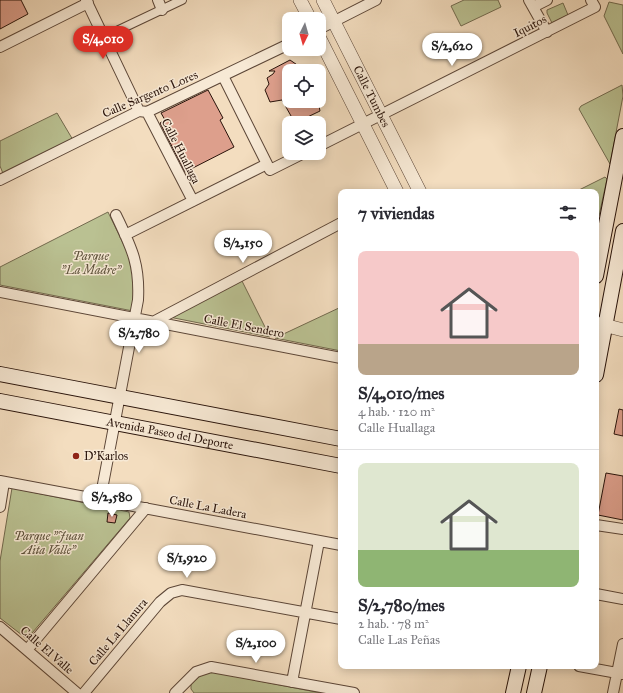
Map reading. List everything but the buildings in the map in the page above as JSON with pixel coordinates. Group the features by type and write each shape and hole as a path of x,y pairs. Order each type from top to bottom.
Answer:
{"main road":[{"path":"599,260 623,136"},
{"path":"599,345 601,325 621,250 623,231"},
{"path":"0,374 338,438"},
{"name":"Avenida Paseo del Deporte","path":"0,401 338,465"},
{"path":"513,693 518,669"},
{"path":"534,693 539,669"}],"street":[{"path":"158,0 162,10"},
{"path":"104,38 182,0"},
{"path":"300,0 306,12"},
{"name":"Calle Tumbes","path":"323,0 418,189"},
{"path":"326,25 376,0"},
{"name":"Iquitos","path":"531,4 547,0"},
{"name":"Iquitos","path":"326,143 595,7 592,0"},
{"path":"0,47 87,1"},
{"name":"Calle Huallaga","path":"87,1 104,38 193,201"},
{"path":"531,4 547,32"},
{"name":"Calle Sargento Lores","path":"0,180 143,111 223,76 282,47"},
{"name":"Calle Tumbes","path":"326,51 395,189"},
{"path":"223,76 268,167"},
{"path":"125,235 193,201 286,160"},
{"path":"100,500 138,300 138,269 116,215"},
{"path":"153,322 338,225"},
{"name":"Calle El Sendero","path":"0,292 338,357"},
{"path":"601,325 623,330"},
{"path":"0,507 2,482"},
{"name":"Calle La Ladera","path":"2,482 338,544"},
{"path":"27,650 146,508"},
{"path":"599,525 623,529"},
{"path":"292,682 319,541"},
{"name":"Calle La Llanura","path":"84,693 160,602 171,593 182,590 192,591 338,618"},
{"path":"599,595 623,599"},
{"name":"Calle El Valle","path":"0,627 77,693"},
{"path":"613,693 620,674 623,644"},
{"path":"179,692 196,672 211,667 354,693"},
{"path":"594,669 620,674"}],"green space":[{"path":"464,0 498,0 501,7 461,26 451,6"},
{"path":"609,2 623,5 623,54 604,16"},
{"path":"563,3 568,15 552,23 547,10"},
{"path":"622,85 623,96 610,164 579,109 581,106"},
{"path":"57,113 73,140 4,176 0,166 0,141"},
{"path":"605,177 607,179 599,216 599,189 581,189"},
{"name":"Parque \"La Madre\"","path":"108,212 134,266 133,311 0,285 0,267"},
{"path":"240,277 270,337 164,316"},
{"path":"338,308 338,350 275,338"},
{"name":"Parque \"Juan Aita Valle\"","path":"12,488 129,512 130,518 27,639 0,618 0,561"},
{"path":"213,672 321,693 194,693 191,689 191,683 203,674"}],"place":[{"name":"D'Karlos","path":"76,456"}]}
